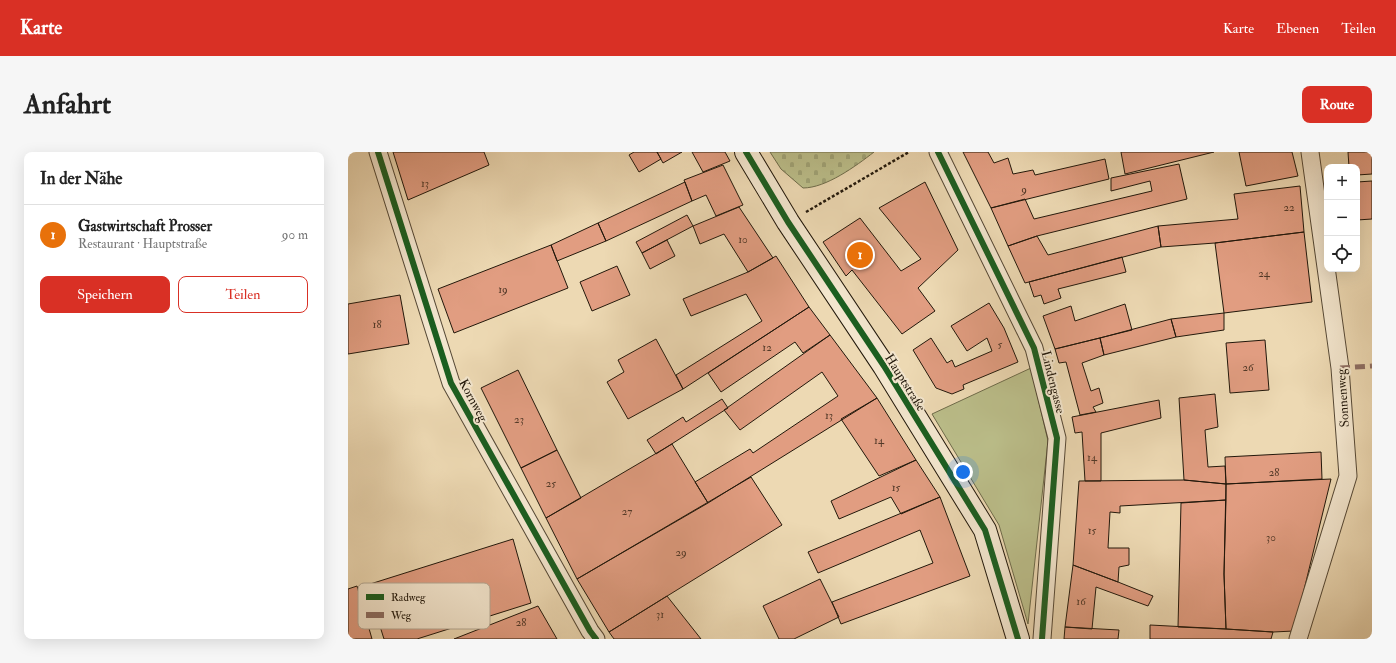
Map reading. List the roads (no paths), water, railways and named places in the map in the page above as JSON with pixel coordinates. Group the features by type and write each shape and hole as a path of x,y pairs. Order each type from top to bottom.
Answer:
{"street":[{"name":"Kornweg","path":"378,152 452,383 590,631 596,639"},
{"name":"Hauptstraße","path":"746,152 788,222 884,366 985,530 1018,639"},
{"name":"Lindengasse","path":"938,152 1034,348 1057,438 1042,639"},
{"name":"Sonnenweg","path":"1298,639 1348,476 1340,368 1310,152"}],"place":[{"name":"Gastwirtschaft Prosser","path":"860,255"}]}
